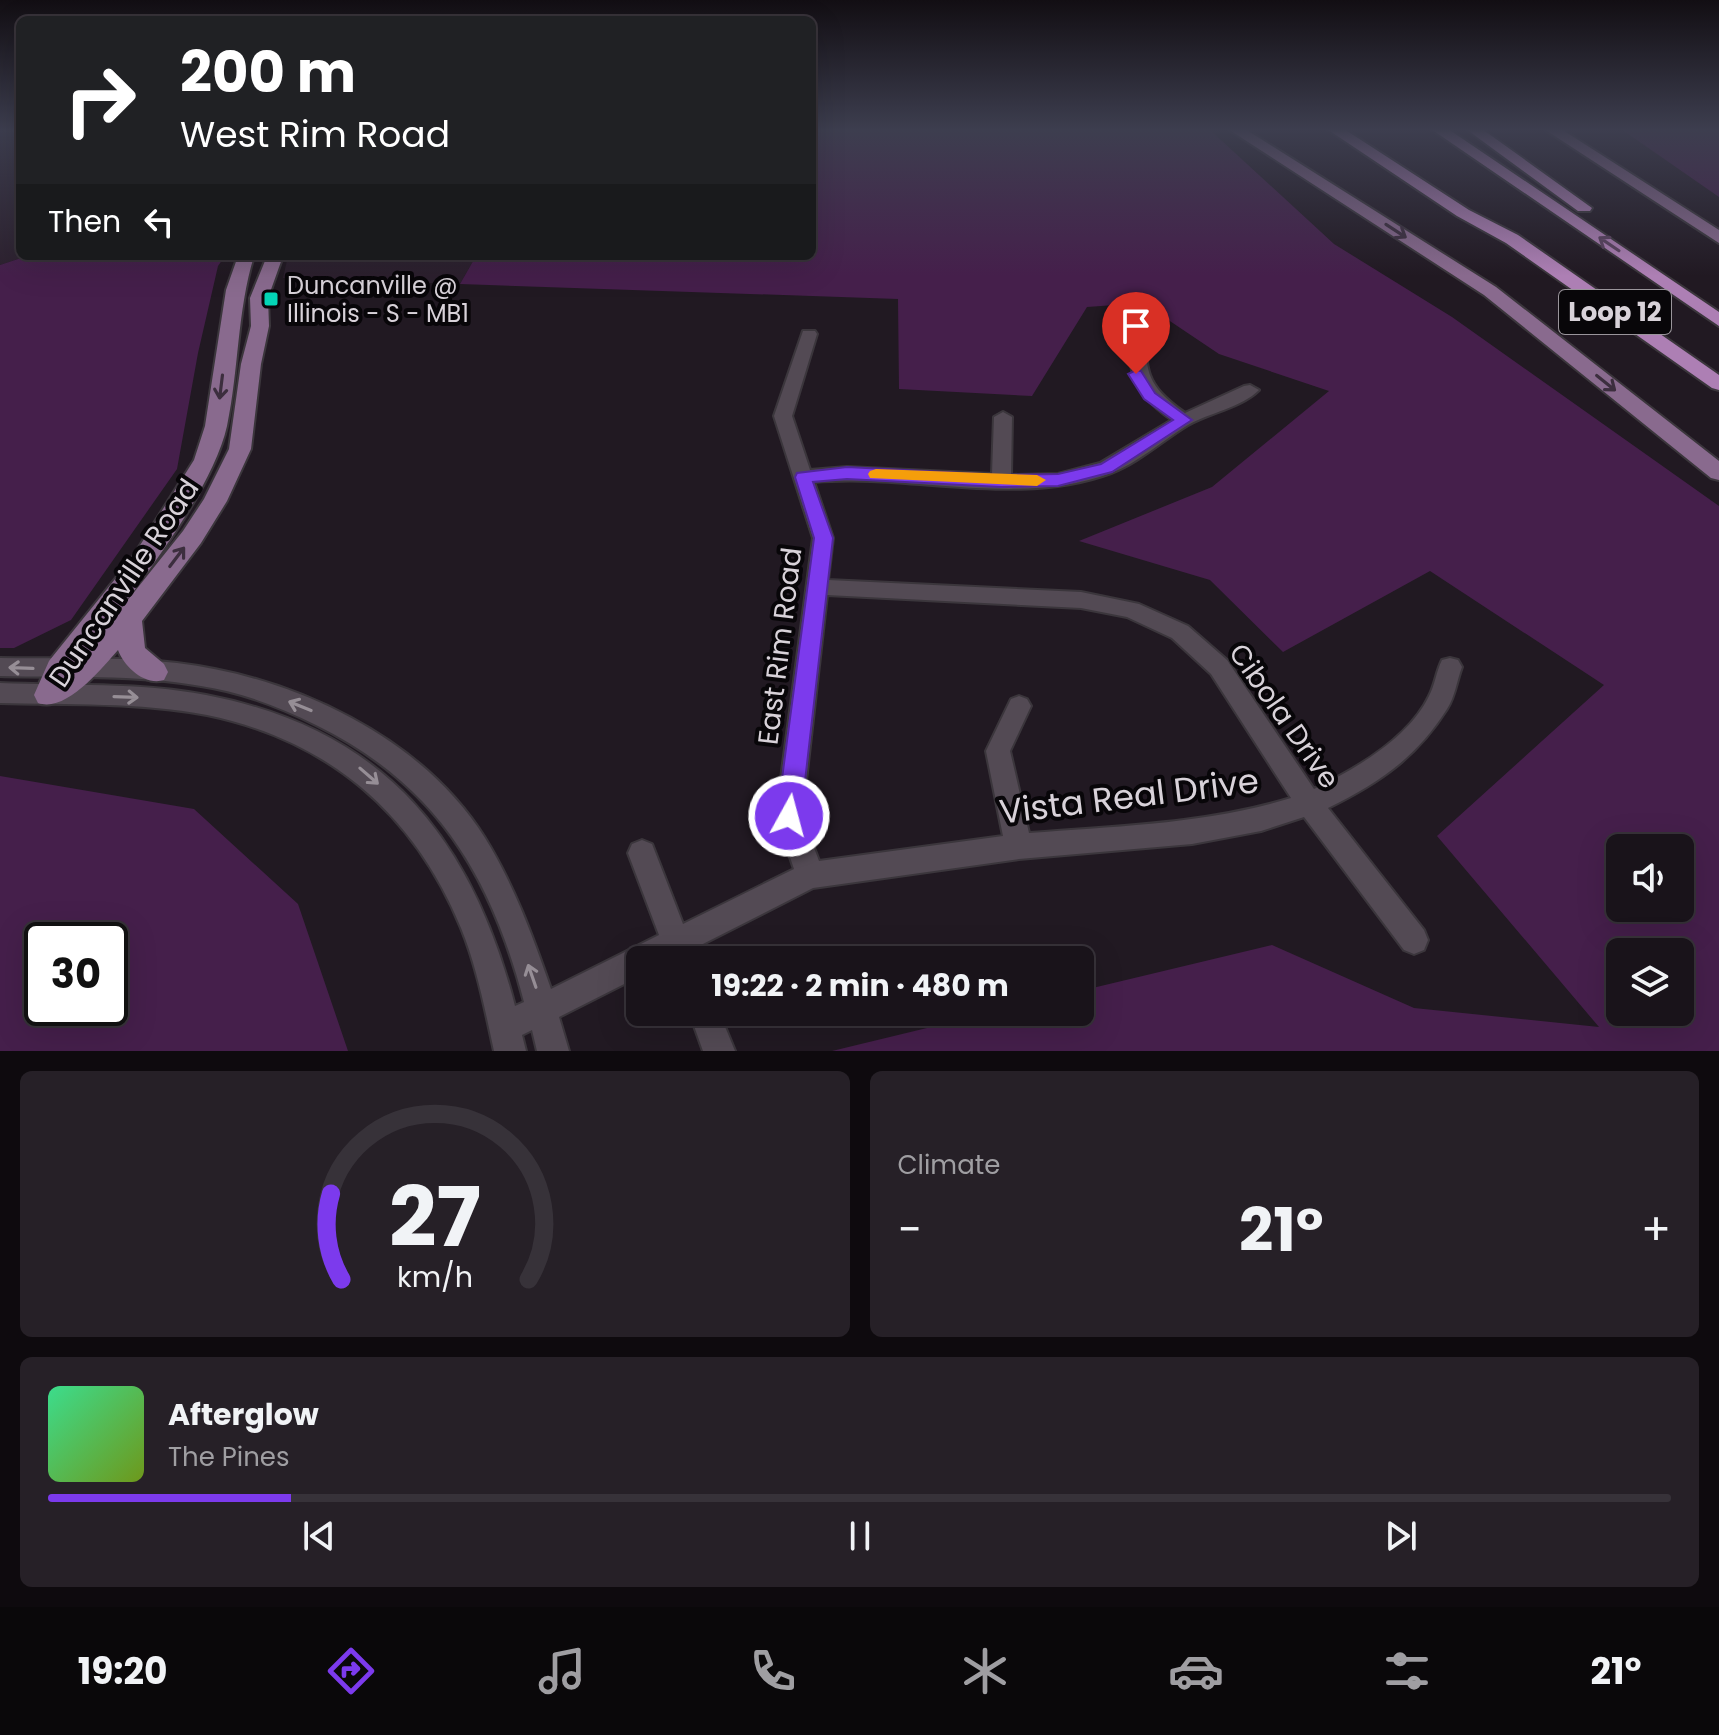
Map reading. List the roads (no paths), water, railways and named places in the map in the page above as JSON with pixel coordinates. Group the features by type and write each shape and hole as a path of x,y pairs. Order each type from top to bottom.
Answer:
{"highway":[{"name":"Loop 12","path":"1409,178 1463,213 1512,239 1719,384"},
{"path":"1431,178 1512,239"},
{"name":"Loop 12","path":"1510,178 1719,320"},
{"path":"1541,178 1719,305"}],"main road":[{"path":"1312,178 1490,291 1719,473"},
{"path":"1629,178 1719,238"},
{"name":"Duncanville Road","path":"72,669 198,471 216,426 235,290 245,260"},
{"name":"Duncanville Road","path":"48,695 72,669 129,619 192,537 232,466 240,449 251,364 260,326 259,298 273,260"},
{"path":"230,332 260,326"},
{"path":"198,471 232,466"},
{"path":"129,619 132,652 154,672"}],"street":[{"path":"1139,320 1136,374 1149,396 1184,420"},
{"name":"East Rim Road","path":"809,334 783,416 823,538 789,816 810,875"},
{"path":"803,477 847,473 1001,481 1058,480 1106,468 1184,420 1250,390"},
{"path":"1001,481 1003,417"},
{"name":"Cibola Drive","path":"817,587 1081,600 1131,610 1180,632 1219,667 1309,804 1414,940"},
{"path":"0,667 200,676 282,699 351,728 412,770 443,802 481,852 507,903 543,1009 553,1051"},
{"name":"Vista Real Drive","path":"688,946 760,901 810,875 1019,846 1192,832 1261,819 1309,804 1366,777 1405,744 1439,702 1450,667"},
{"path":"0,693 148,698 206,705 264,719 330,748 354,764 417,821 452,874 475,925 507,1040"},
{"path":"1019,706 998,751 1019,846"},
{"path":"642,853 678,946"},
{"name":"Vista Real Drive","path":"507,1040 543,1009 626,967"},
{"path":"709,1026 719,1051"}],"place":[{"name":"Duncanville @ Illinois - S - MB1","path":"271,299"}]}
